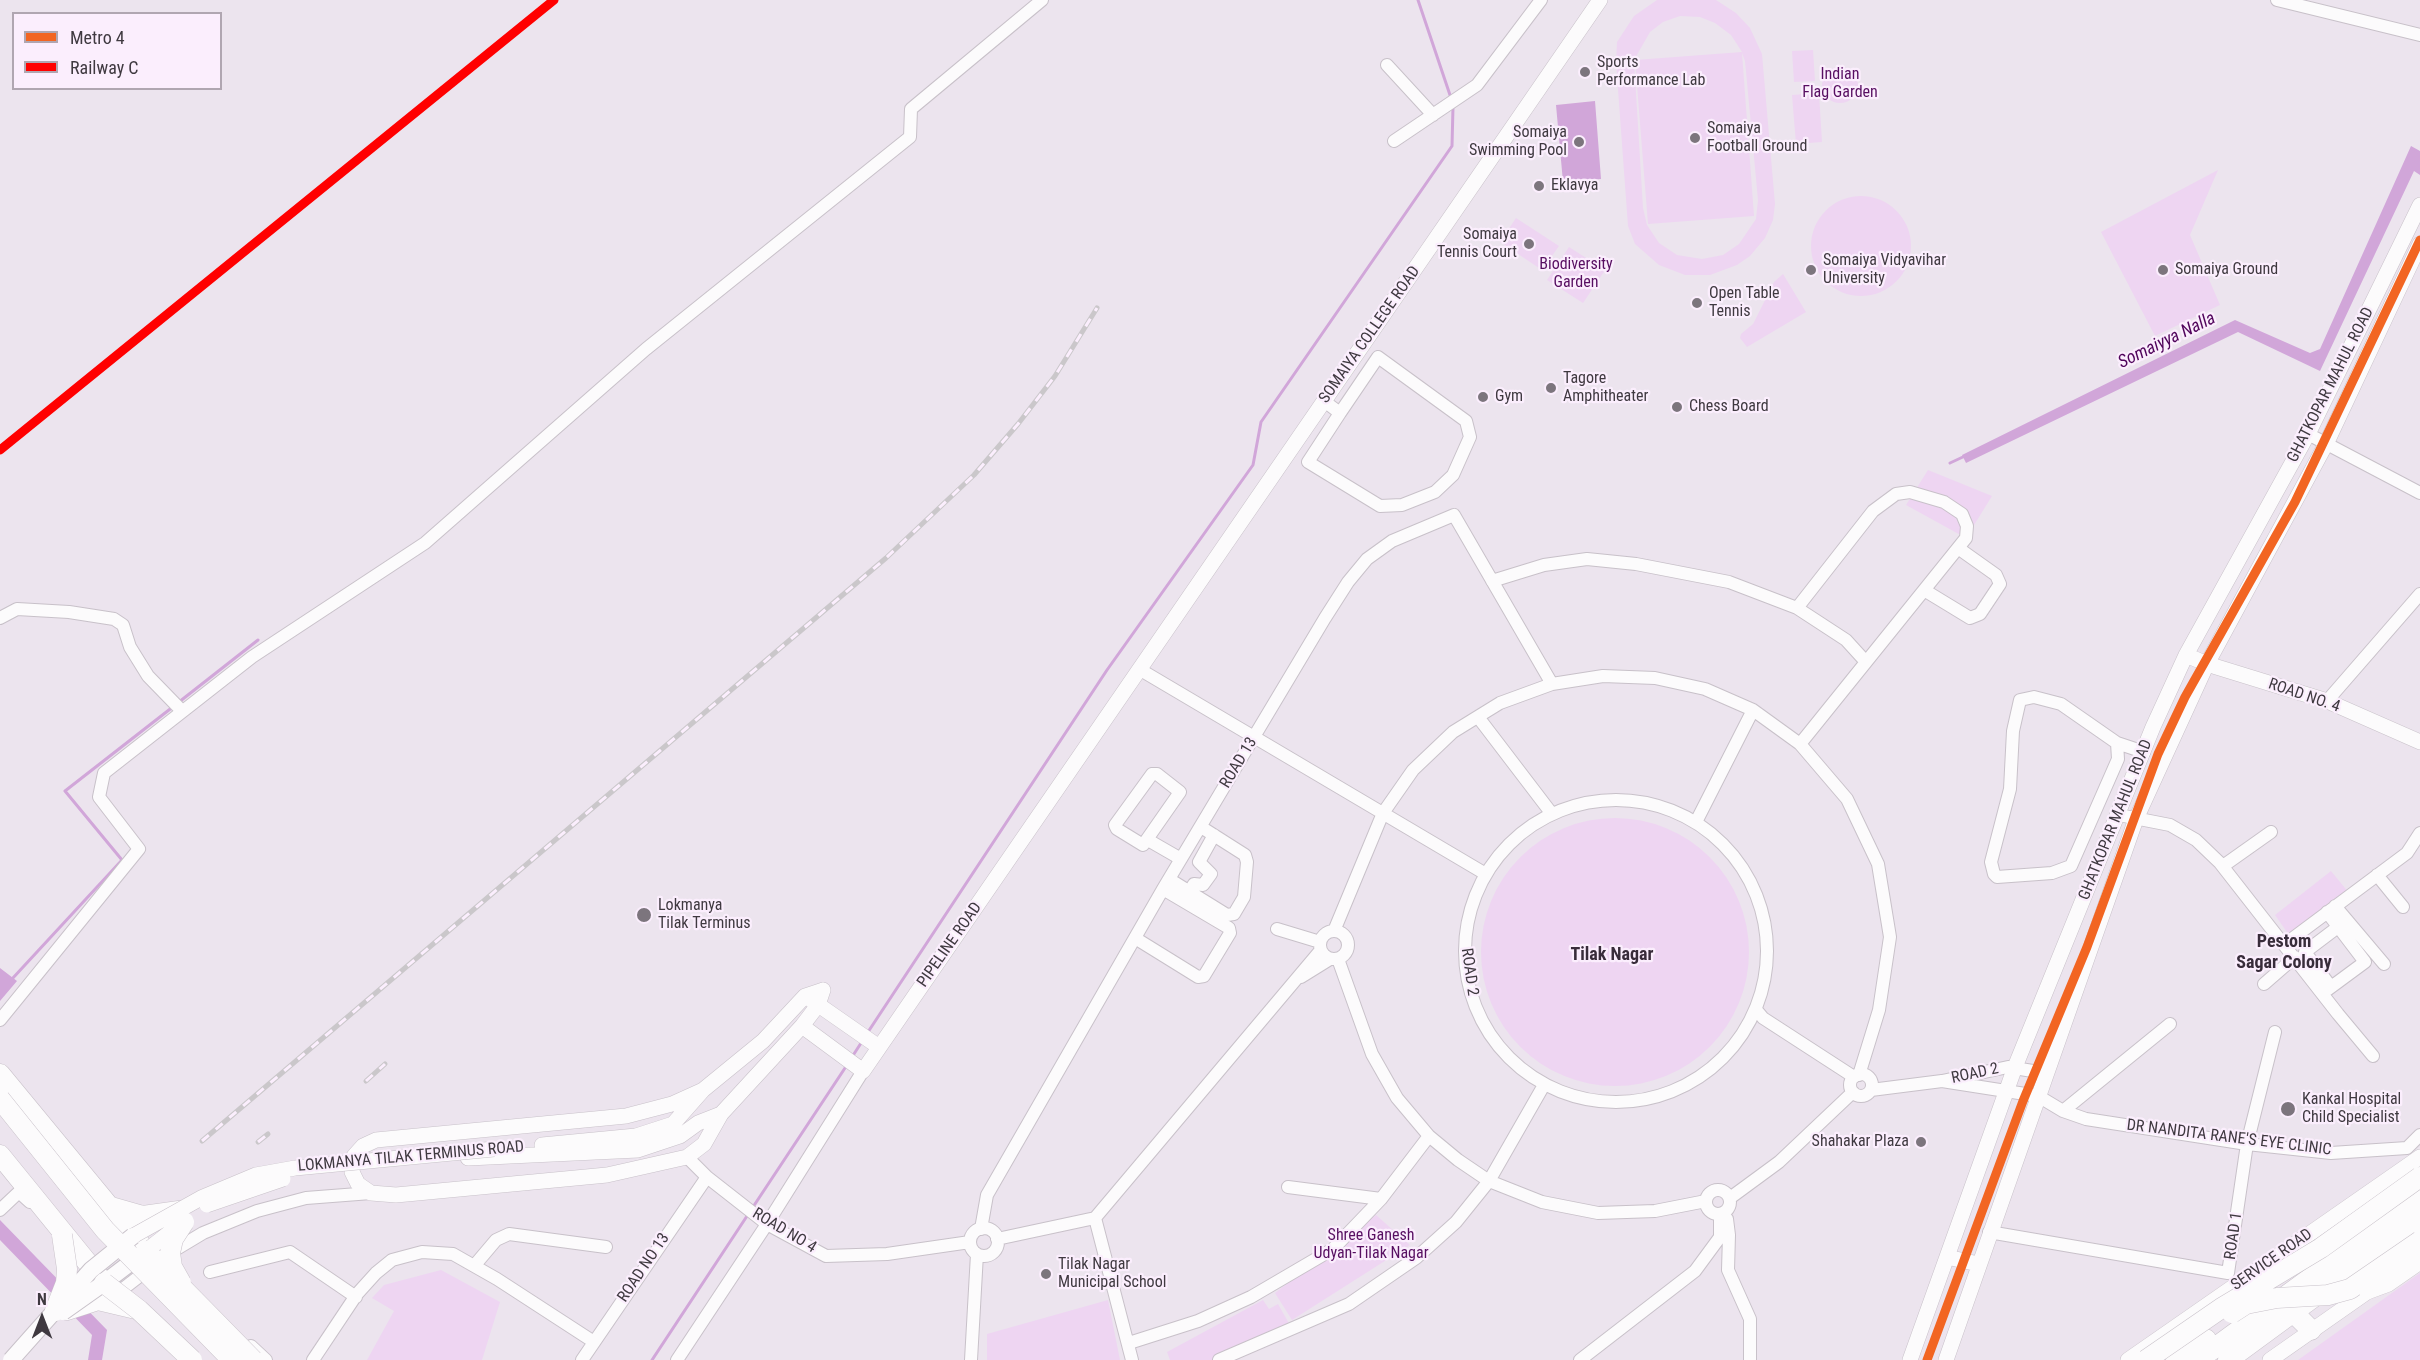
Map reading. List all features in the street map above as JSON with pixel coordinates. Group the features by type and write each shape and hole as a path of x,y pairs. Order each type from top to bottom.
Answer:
{"highway":[{"path":"0,1074 108,1206 193,1299 253,1360"},
{"path":"0,1099 105,1230 232,1360"},
{"path":"0,1119 95,1238 214,1360"},
{"path":"0,1155 97,1276 139,1310 192,1360"},
{"path":"2146,1360 2223,1306 2321,1248 2416,1160"},
{"path":"2228,1360 2420,1198"},
{"path":"108,1206 143,1216 181,1216 170,1253 172,1267 193,1299"},
{"path":"2198,1360 2336,1269 2420,1219"},
{"path":"62,1235 67,1269 59,1311 98,1300 139,1310"},
{"path":"2328,1295 2358,1284 2420,1241"},
{"path":"2276,1257 2295,1284"},
{"path":"2161,1360 2220,1319 2246,1305 2277,1298 2355,1294 2387,1282 2420,1258"},
{"path":"2176,1360 2225,1326 2295,1284 2336,1269"},
{"path":"2246,1360 2296,1315 2336,1269"},
{"path":"2296,1315 2311,1330"}],"main road":[{"name":"LOKMANYA TILAK TERMINUS ROAD","path":"11,1360 97,1276 147,1249"},
{"name":"LOKMANYA TILAK TERMINUS ROAD","path":"22,1360 59,1311"}],"street":[{"path":"0,1020 139,849 99,797 104,773 177,706 425,543 646,349 910,137 911,109 1042,0"},
{"path":"1394,141 1477,86 1541,0"},
{"name":"SOMAIYA COLLEGE ROAD","path":"1139,669 1600,0"},
{"path":"2277,0 2420,35"},
{"path":"1387,65 1436,112"},
{"name":"GHATKOPAR MAHUL ROAD","path":"1910,1360 2015,1067 2186,655 2308,434 2420,205"},
{"name":"GHATKOPAR MAHUL ROAD","path":"1946,1360 1989,1232 2045,1073 2081,981 2136,819 2207,664 2326,444 2420,244"},
{"path":"1290,449 1380,506 1402,505 1435,492 1453,475 1470,437 1466,421 1362,346"},
{"path":"1308,462 1378,357"},
{"path":"1324,401 1340,413"},
{"path":"2308,434 2420,493"},
{"path":"1797,608 1872,511 1896,494 1910,492 1954,507 1962,514 1967,526 1966,538 1800,744"},
{"name":"ROAD 13","path":"981,1229 987,1195 1166,884 1348,582 1367,559 1392,541 1454,515 1552,684"},
{"path":"2255,530 2274,540"},
{"path":"1924,590 1970,618 1980,614 2000,584 1996,575 1958,548"},
{"path":"1492,581 1544,565 1587,560 1636,564 1729,582 1797,608 1846,640 1866,662"},
{"path":"2327,701 2415,608 2420,594"},
{"path":"0,618 17,609 69,612 114,620 123,625 130,646 148,676 177,706"},
{"name":"ROAD NO. 4","path":"2186,655 2207,664 2327,701 2420,742"},
{"path":"1139,669 1484,873"},
{"name":"PIPELINE ROAD","path":"677,1360 764,1222 852,1063 1139,669"},
{"path":"997,1239 1095,1218 1300,977 1320,946 1324,935 1334,931 1383,813 1413,770 1454,732 1500,703 1552,684 1603,676 1655,678 1705,689 1753,710 1800,744 1847,799 1878,864 1890,938 1879,1010 1857,1076 1850,1083 1852,1092"},
{"path":"2117,743 2118,759 2071,866 2052,873 1997,877 1991,862 2010,789 2013,731 2020,700 2034,697 2061,704 2117,743 2144,752"},
{"path":"1696,822 1753,710"},
{"path":"1478,717 1552,814"},
{"path":"1155,773 1180,792 1148,840 1143,844 1117,830 1115,825 1150,775 1155,773"},
{"name":"ROAD 2","path":"1603,800 1651,804 1696,822 1730,850 1754,888 1767,930 1766,974 1758,1012 1725,1057 1686,1086 1639,1101 1590,1101 1544,1085 1510,1061 1485,1029 1468,992 1463,951 1468,911 1484,873 1515,837 1552,814 1603,800"},
{"path":"2119,815 2136,819 2144,818 2170,825 2196,840 2223,866 2295,957 2327,990"},
{"path":"1166,884 1189,892 1227,915 1234,914 1244,897 1247,859 1201,827"},
{"path":"2223,866 2271,832"},
{"path":"2285,944 2407,853 2420,833"},
{"path":"1189,892 1194,884 1203,885 1211,874 1199,862 1214,835"},
{"path":"1148,840 1181,859"},
{"path":"2377,875 2403,907"},
{"path":"1135,938 1198,977 1204,976 1230,933 1229,928 1166,884"},
{"path":"2327,990 2365,962 2338,927 2331,909"},
{"path":"2331,909 2384,964"},
{"path":"2338,927 2305,952 2338,1014 2373,1056"},
{"path":"1277,929 1320,946 1334,959 1372,1054 1397,1098 1429,1136 1458,1160 1489,1181 1542,1202 1598,1213 1655,1211 1706,1201"},
{"path":"1300,977 1345,954 1348,946 1346,937 1334,931"},
{"path":"2264,984 2295,957"},
{"path":"815,997 868,1040"},
{"name":"LOKMANYA TILAK TERMINUS ROAD","path":"181,1216 281,1179 465,1158 638,1150 680,1136 698,1123 721,1114 801,1026 815,997"},
{"name":"LOKMANYA TILAK TERMINUS ROAD","path":"147,1249 181,1216 226,1186 256,1175 295,1168 636,1136 673,1124 703,1090 815,997"},
{"path":"1758,1012 1763,1018 1857,1076 1869,1078 1872,1084 1870,1090 1862,1096 1852,1092"},
{"path":"2063,1111 2170,1024"},
{"path":"801,1026 852,1063"},
{"name":"ROAD 1","path":"1989,1232 2228,1273 2247,1144 2275,1032"},
{"name":"ROAD 2","path":"1870,1090 1942,1081 2015,1067 2045,1073"},
{"path":"1942,1081 2037,1096"},
{"path":"1219,1360 1349,1304 1424,1251 1456,1222 1489,1181 1544,1085"},
{"path":"371,1193 358,1184 352,1172 354,1156 363,1146 376,1140 626,1116 672,1104 703,1090"},
{"path":"1730,1198 1767,1168 1779,1162 1852,1092"},
{"name":"DR NANDITA RANE'S EYE CLINIC","path":"2037,1096 2063,1111 2086,1119 2247,1144 2416,1160"},
{"path":"0,1168 102,1290 109,1293 119,1292 147,1249 203,1233 257,1211 306,1198 371,1193 396,1195 607,1176 687,1157 704,1144 721,1114"},
{"path":"2416,1160 2420,1135"},
{"path":"1129,1343 1198,1321 1251,1297 1334,1249 1381,1199 1429,1136"},
{"name":"ROAD NO 4","path":"687,1157 707,1177 764,1222 826,1256 887,1254 970,1242"},
{"name":"SERVICE ROAD","path":"2128,1360 2416,1160"},
{"name":"ROAD NO 13","path":"582,1360 707,1177"},
{"path":"1288,1187 1381,1199"},
{"path":"1580,1360 1695,1271 1720,1237 1723,1214 1730,1206 1730,1198 1725,1192 1717,1190 1709,1194 1706,1201 1710,1212 1723,1214"},
{"path":"0,1210 22,1192"},
{"path":"1723,1214 1729,1235 1728,1270 1750,1319 1750,1360"},
{"path":"1095,1218 1132,1360"},
{"path":"971,1360 977,1254 970,1242 973,1234 981,1229 989,1230 997,1239 996,1248 991,1254 977,1254"},
{"path":"474,1266 496,1240 509,1234 606,1247"},
{"path":"147,1249 266,1360"},
{"path":"210,1272 290,1252 356,1297"},
{"path":"313,1360 356,1297 392,1260 422,1252 453,1254 594,1342"},
{"path":"1947,1257 1978,1264"},
{"path":"2270,1360 2420,1258"}],"green space":[{"path":"1657,0 1716,0 1736,13 1750,28 1762,54 1775,204 1773,220 1765,238 1750,256 1737,265 1710,275 1685,275 1659,265 1635,244 1628,226 1616,62 1617,42 1634,16","holes":["1680,16 1700,17 1715,23 1731,35 1742,52 1635,60 1648,224 1754,216 1742,53 1745,61 1758,200 1756,219 1739,244 1723,255 1702,259 1677,255 1659,243 1647,225 1643,208 1634,60 1650,32 1663,22"]},
{"path":"1813,50 1815,81 1794,82 1792,51"},
{"name":"Indian Flag Garden","path":"1840,67 1852,73 1858,85 1852,97 1840,103 1828,97 1822,85 1828,73"},
{"path":"1819,93 1822,142 1796,144 1792,95"},
{"name":"Somaiya Ground","path":"2218,170 2190,235 2220,305 2155,336 2101,232"},
{"path":"1861,196 1880,199 1897,210 1908,227 1911,246 1908,265 1897,282 1880,293 1861,296 1842,293 1825,282 1814,265 1811,246 1814,227 1825,210 1842,199"},
{"name":"Somaiya Tennis Court","path":"1516,218 1559,246 1542,270 1500,242"},
{"name":"Biodiversity Garden","path":"1569,247 1605,270 1583,303 1547,280"},
{"path":"1783,274 1806,312 1747,347 1740,338 1741,334 1753,324 1774,282"},
{"path":"1928,470 1992,496 1966,538 1906,505"},
{"path":"1602,818 1628,818 1654,823 1678,833 1710,857 1727,877 1744,913 1749,952 1744,991 1727,1027 1710,1047 1690,1064 1654,1081 1628,1086 1602,1086 1576,1081 1552,1071 1530,1056 1511,1037 1496,1015 1486,991 1481,965 1481,939 1486,913 1496,889 1511,867 1530,848 1552,833 1576,823"},
{"path":"2331,871 2354,899 2296,945 2275,915"},
{"name":"Shree Ganesh Udyan-Tilak Nagar","path":"1376,1215 1410,1245 1292,1320 1275,1293"},
{"path":"441,1270 500,1302 482,1360 367,1360 394,1311 372,1298 384,1285"},
{"path":"2420,1273 2420,1360 2298,1360"},
{"path":"1108,1300 1120,1360 987,1360 987,1334"},
{"path":"1263,1300 1269,1309 1278,1304 1291,1327 1212,1360 1170,1360 1167,1352"}],"shaded area":[{"name":"Somaiya Swimming Pool","path":"1595,101 1601,179 1563,182 1556,105"},
{"path":"2411,146 2420,151 2420,175 2414,171 2320,371 2238,332 1966,463 1962,455 2235,320 2310,353 2320,349"},
{"path":"0,968 17,981 0,1001"},
{"path":"0,1220 107,1330 102,1360 88,1360 92,1335 0,1240"}],"waterway":[{"path":"1418,0 1451,98"},
{"path":"868,1032 1107,670 1253,465 1261,422 1452,146 1453,107"},
{"name":"Somaiyya Nalla","path":"1950,463 1965,456"},
{"path":"179,702 258,640"},
{"path":"12,979 122,860 65,791 174,706"},
{"path":"852,1057 863,1040"},
{"path":"753,1207 847,1065"},
{"path":"652,1360 749,1213"}],"railway":[{"path":"202,1141 886,558 974,475 1018,424 1055,376 1097,308"},
{"path":"366,1081 385,1064"},
{"path":"258,1142 268,1134"}],"metro line":[{"name":"4","path":"1927,1360 2023,1101 2087,947 2158,754 2185,697 2295,502 2420,240"}],"rail line":[{"name":"C","path":"0,450 554,0"}],"place":[{"name":"Sports Performance Lab","path":"1585,72"},
{"name":"Somaiya Football Ground","path":"1695,138"},
{"name":"Somaiya Swimming Pool","path":"1579,142"},
{"name":"Eklavya","path":"1539,186"},
{"name":"Somaiya Tennis Court","path":"1529,244"},
{"name":"Somaiya Vidyavihar University","path":"1811,270"},
{"name":"Somaiya Ground","path":"2163,270"},
{"name":"Open Table Tennis","path":"1697,303"},
{"name":"Tagore Amphitheater","path":"1551,388"},
{"name":"Gym","path":"1483,397"},
{"name":"Chess Board","path":"1677,407"},
{"name":"Lokmanya Tilak Terminus","path":"644,915"},
{"name":"Kankal Hospital Child Specialist","path":"2288,1109"},
{"name":"Shahakar Plaza","path":"1921,1142"},
{"name":"Tilak Nagar Municipal School","path":"1046,1274"}],"district":[{"name":"Pestom Sagar Colony","path":"2284,952"},
{"name":"Tilak Nagar","path":"1612,955"}]}
